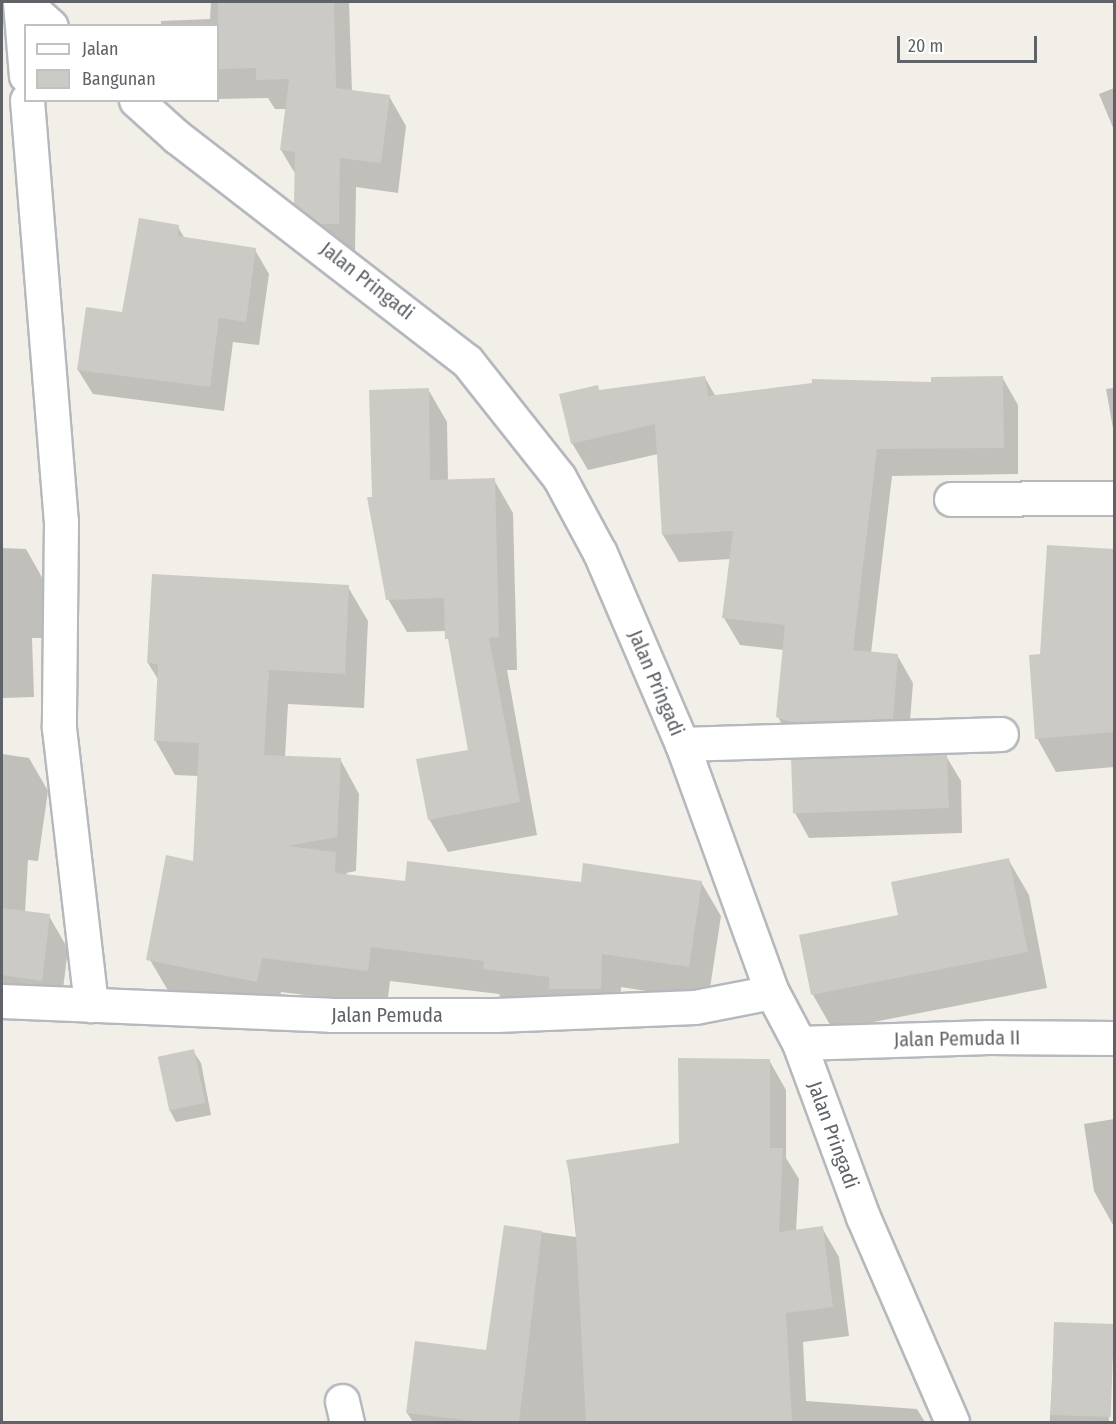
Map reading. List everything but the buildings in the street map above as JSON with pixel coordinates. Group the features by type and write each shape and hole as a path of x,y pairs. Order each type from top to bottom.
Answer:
{"street":[{"path":"22,2 49,24"},
{"path":"22,2 24,39"},
{"path":"27,102 61,522 59,728 91,1005"},
{"name":"Jalan Pringadi","path":"138,102 177,137 467,361 559,477 600,553 682,744 772,992 799,1043 863,1217 951,1422"},
{"path":"951,499 1114,498"},
{"path":"682,744 1001,734"},
{"name":"Jalan Pemuda","path":"2,1001 331,1015 606,1013 695,1007 772,992"},
{"name":"Jalan Pemuda II","path":"799,1043 989,1037 1114,1038"}]}
